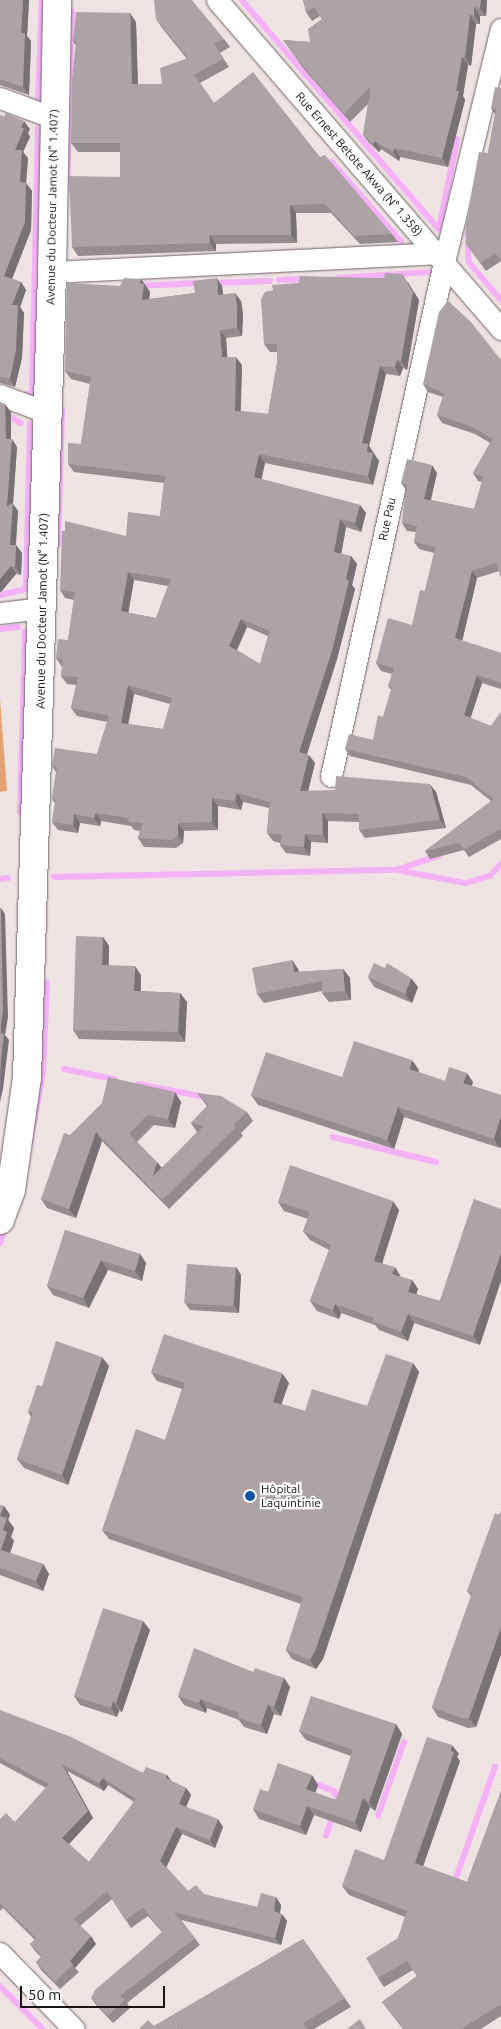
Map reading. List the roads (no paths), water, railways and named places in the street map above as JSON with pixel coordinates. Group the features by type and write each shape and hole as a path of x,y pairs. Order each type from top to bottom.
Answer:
{"main road":[{"name":"Avenue du Docteur Jamot (N° 1.407)","path":"0,1220 10,1190 27,1078 42,608 46,412 52,272 57,0"}],"street":[{"name":"Rue Ernest Betote Akwa (N° 1.358)","path":"217,0 501,329"},
{"name":"Rue Pau","path":"331,776 440,258 501,29"},
{"path":"0,98 54,118"},
{"path":"52,272 440,258"},
{"path":"0,396 46,412"},
{"path":"0,613 42,608"},
{"path":"0,1953 74,2029"}],"waterway":[{"path":"38,102 42,0"},
{"path":"242,0 439,229"},
{"path":"67,190 72,12"},
{"path":"25,395 32,393 38,128"},
{"path":"439,229 457,140"},
{"path":"332,162 401,241"},
{"path":"468,231 469,262 501,300"},
{"path":"338,278 430,272"},
{"path":"279,280 306,279"},
{"path":"212,283 270,281"},
{"path":"137,286 200,283"},
{"path":"58,545 62,410"},
{"path":"0,411 21,423"},
{"path":"0,595 26,589 30,424"},
{"path":"0,629 18,627"},
{"path":"20,813 25,632"},
{"path":"399,869 438,856"},
{"path":"54,877 397,870 466,883 490,876 501,864"},
{"path":"0,879 8,878"},
{"path":"30,1145 43,1071 47,983"},
{"path":"64,1069 114,1079"},
{"path":"138,1084 205,1097"},
{"path":"333,1137 436,1162"},
{"path":"0,1243 6,1226"},
{"path":"378,1816 404,1742"},
{"path":"454,1884 495,1767"},
{"path":"313,1783 334,1791 339,1800"},
{"path":"326,1836 333,1814"},
{"path":"0,1986 43,2029"}],"place":[{"name":"Hôpital Laquintinie","path":"250,1496"}]}
